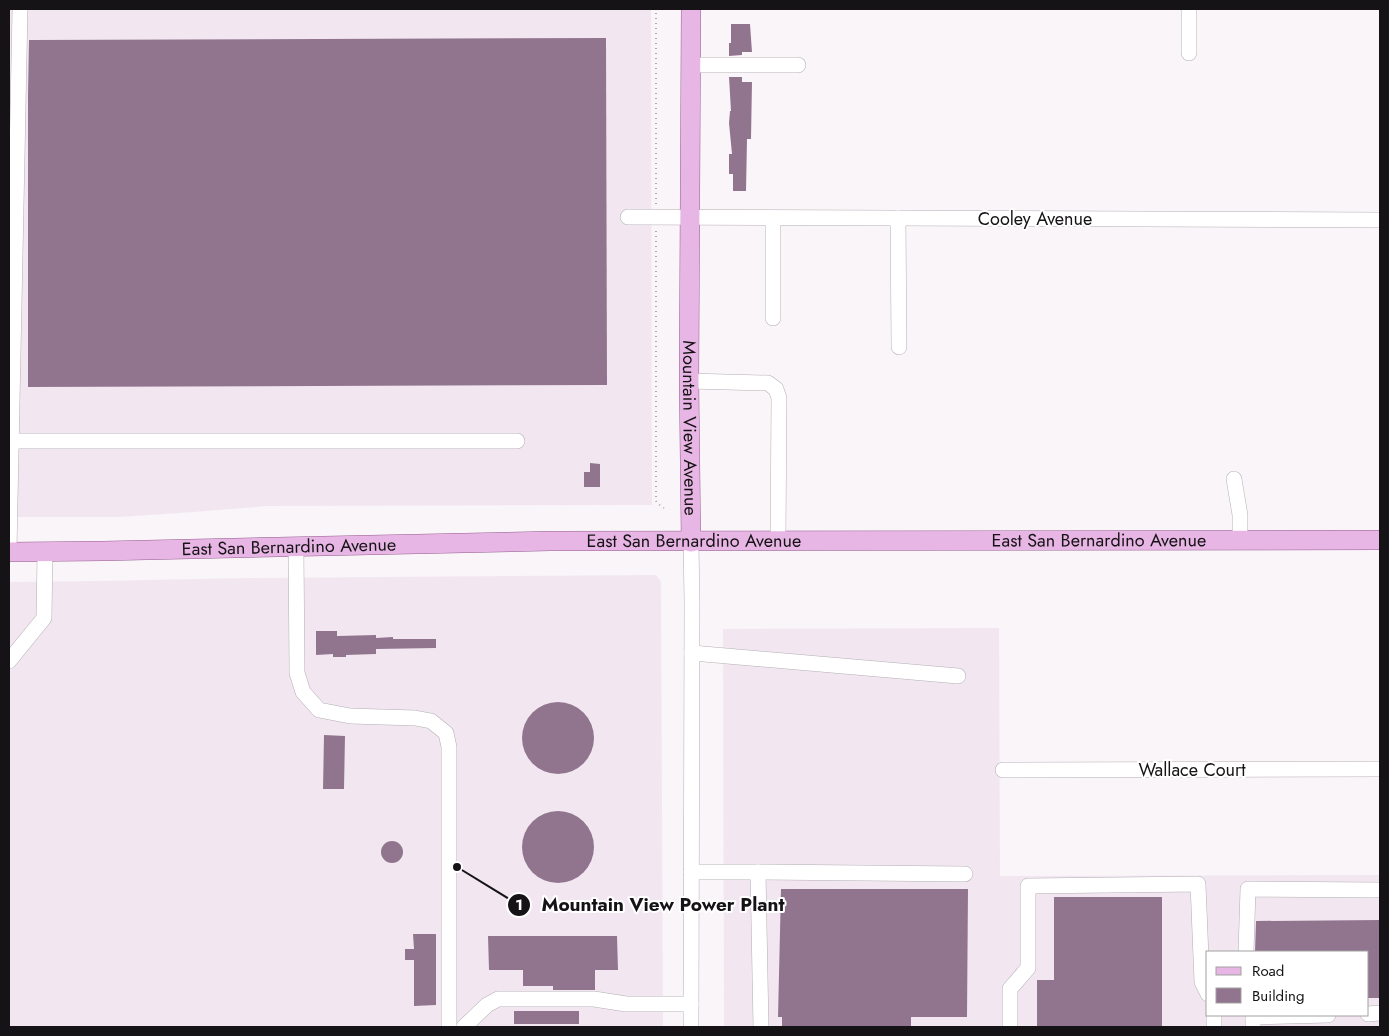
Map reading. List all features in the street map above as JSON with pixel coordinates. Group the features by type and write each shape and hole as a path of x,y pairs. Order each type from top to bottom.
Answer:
{"main road":[{"name":"Mountain View Avenue","path":"690,9 691,542"},
{"name":"East San Bernardino Avenue","path":"9,551 45,552 550,542 1380,540"}],"street":[{"path":"9,551 20,9"},
{"path":"1189,9 1189,53"},
{"path":"690,65 798,65"},
{"name":"Cooley Avenue","path":"628,217 1380,220"},
{"path":"773,218 773,318"},
{"path":"898,218 900,348"},
{"path":"690,381 768,383 776,389 779,398 778,542"},
{"path":"12,441 517,441"},
{"path":"1234,480 1240,515 1240,541"},
{"name":"Mountain View Avenue","path":"691,542 691,1027"},
{"path":"296,547 297,673 303,692 319,710 350,716 415,718 431,721 446,733 449,747 449,1027"},
{"path":"9,661 44,618 45,552"},
{"path":"692,653 958,676"},
{"name":"Wallace Court","path":"1003,770 1380,769"},
{"path":"691,872 965,874"},
{"path":"758,872 761,1027"},
{"path":"1010,1027 1010,989 1028,968 1028,886 1198,884 1202,982 1206,990"},
{"path":"1246,951 1248,889 1380,890"},
{"path":"464,1027 487,1005 498,999 594,999 626,1004 691,1004"},
{"path":"1252,1020 1313,1016"}],"path":[{"path":"656,9 656,501 664,508"}],"shaded area":[{"path":"9,9 651,9 652,505 267,506 119,517 9,517"},
{"path":"656,575 661,582 663,1027 9,1027 9,582"},
{"path":"999,628 1000,876 1380,875 1380,1027 724,1027 723,629"}],"building":[{"path":"731,24 750,24 752,52 742,52 742,55 729,56"},
{"path":"606,38 607,385 28,387 29,40"},
{"path":"729,77 742,77 742,82 752,82 751,139 747,139 746,191 733,191 733,174 729,174 729,154 732,154 729,123 731,111"},
{"path":"590,463 600,464 600,487 584,487 584,472 590,472"},
{"path":"316,631 337,631 337,636 376,635 376,638 436,639 436,648 376,649 376,654 346,655 346,657 333,657 333,654 316,655"},
{"path":"558,702 578,708 588,718 594,738 588,758 578,768 558,774 538,768 528,758 522,738 528,718 538,708"},
{"path":"324,735 345,736 344,789 323,789"},
{"path":"558,811 578,817 588,827 594,847 588,867 578,877 558,883 538,877 528,867 522,847 528,827 538,817"},
{"path":"392,841 400,844 403,852 400,860 392,863 384,860 381,852 384,844"},
{"path":"781,889 968,889 967,1017 911,1017 911,1027 782,1027 782,1017 778,1017"},
{"path":"1054,897 1162,897 1162,1027 1037,1027 1037,980 1054,980"},
{"path":"1380,920 1380,998 1369,998 1369,951 1255,951 1256,921"},
{"path":"413,934 436,934 436,1005 414,1006 414,960 405,960 405,949 414,949"},
{"path":"488,936 617,936 618,970 595,970 595,990 553,990 553,986 523,986 523,970 489,970"},
{"path":"514,1011 579,1011 579,1024 514,1024"}],"place":[{"name":"Mountain View Power Plant","path":"457,867"}]}
